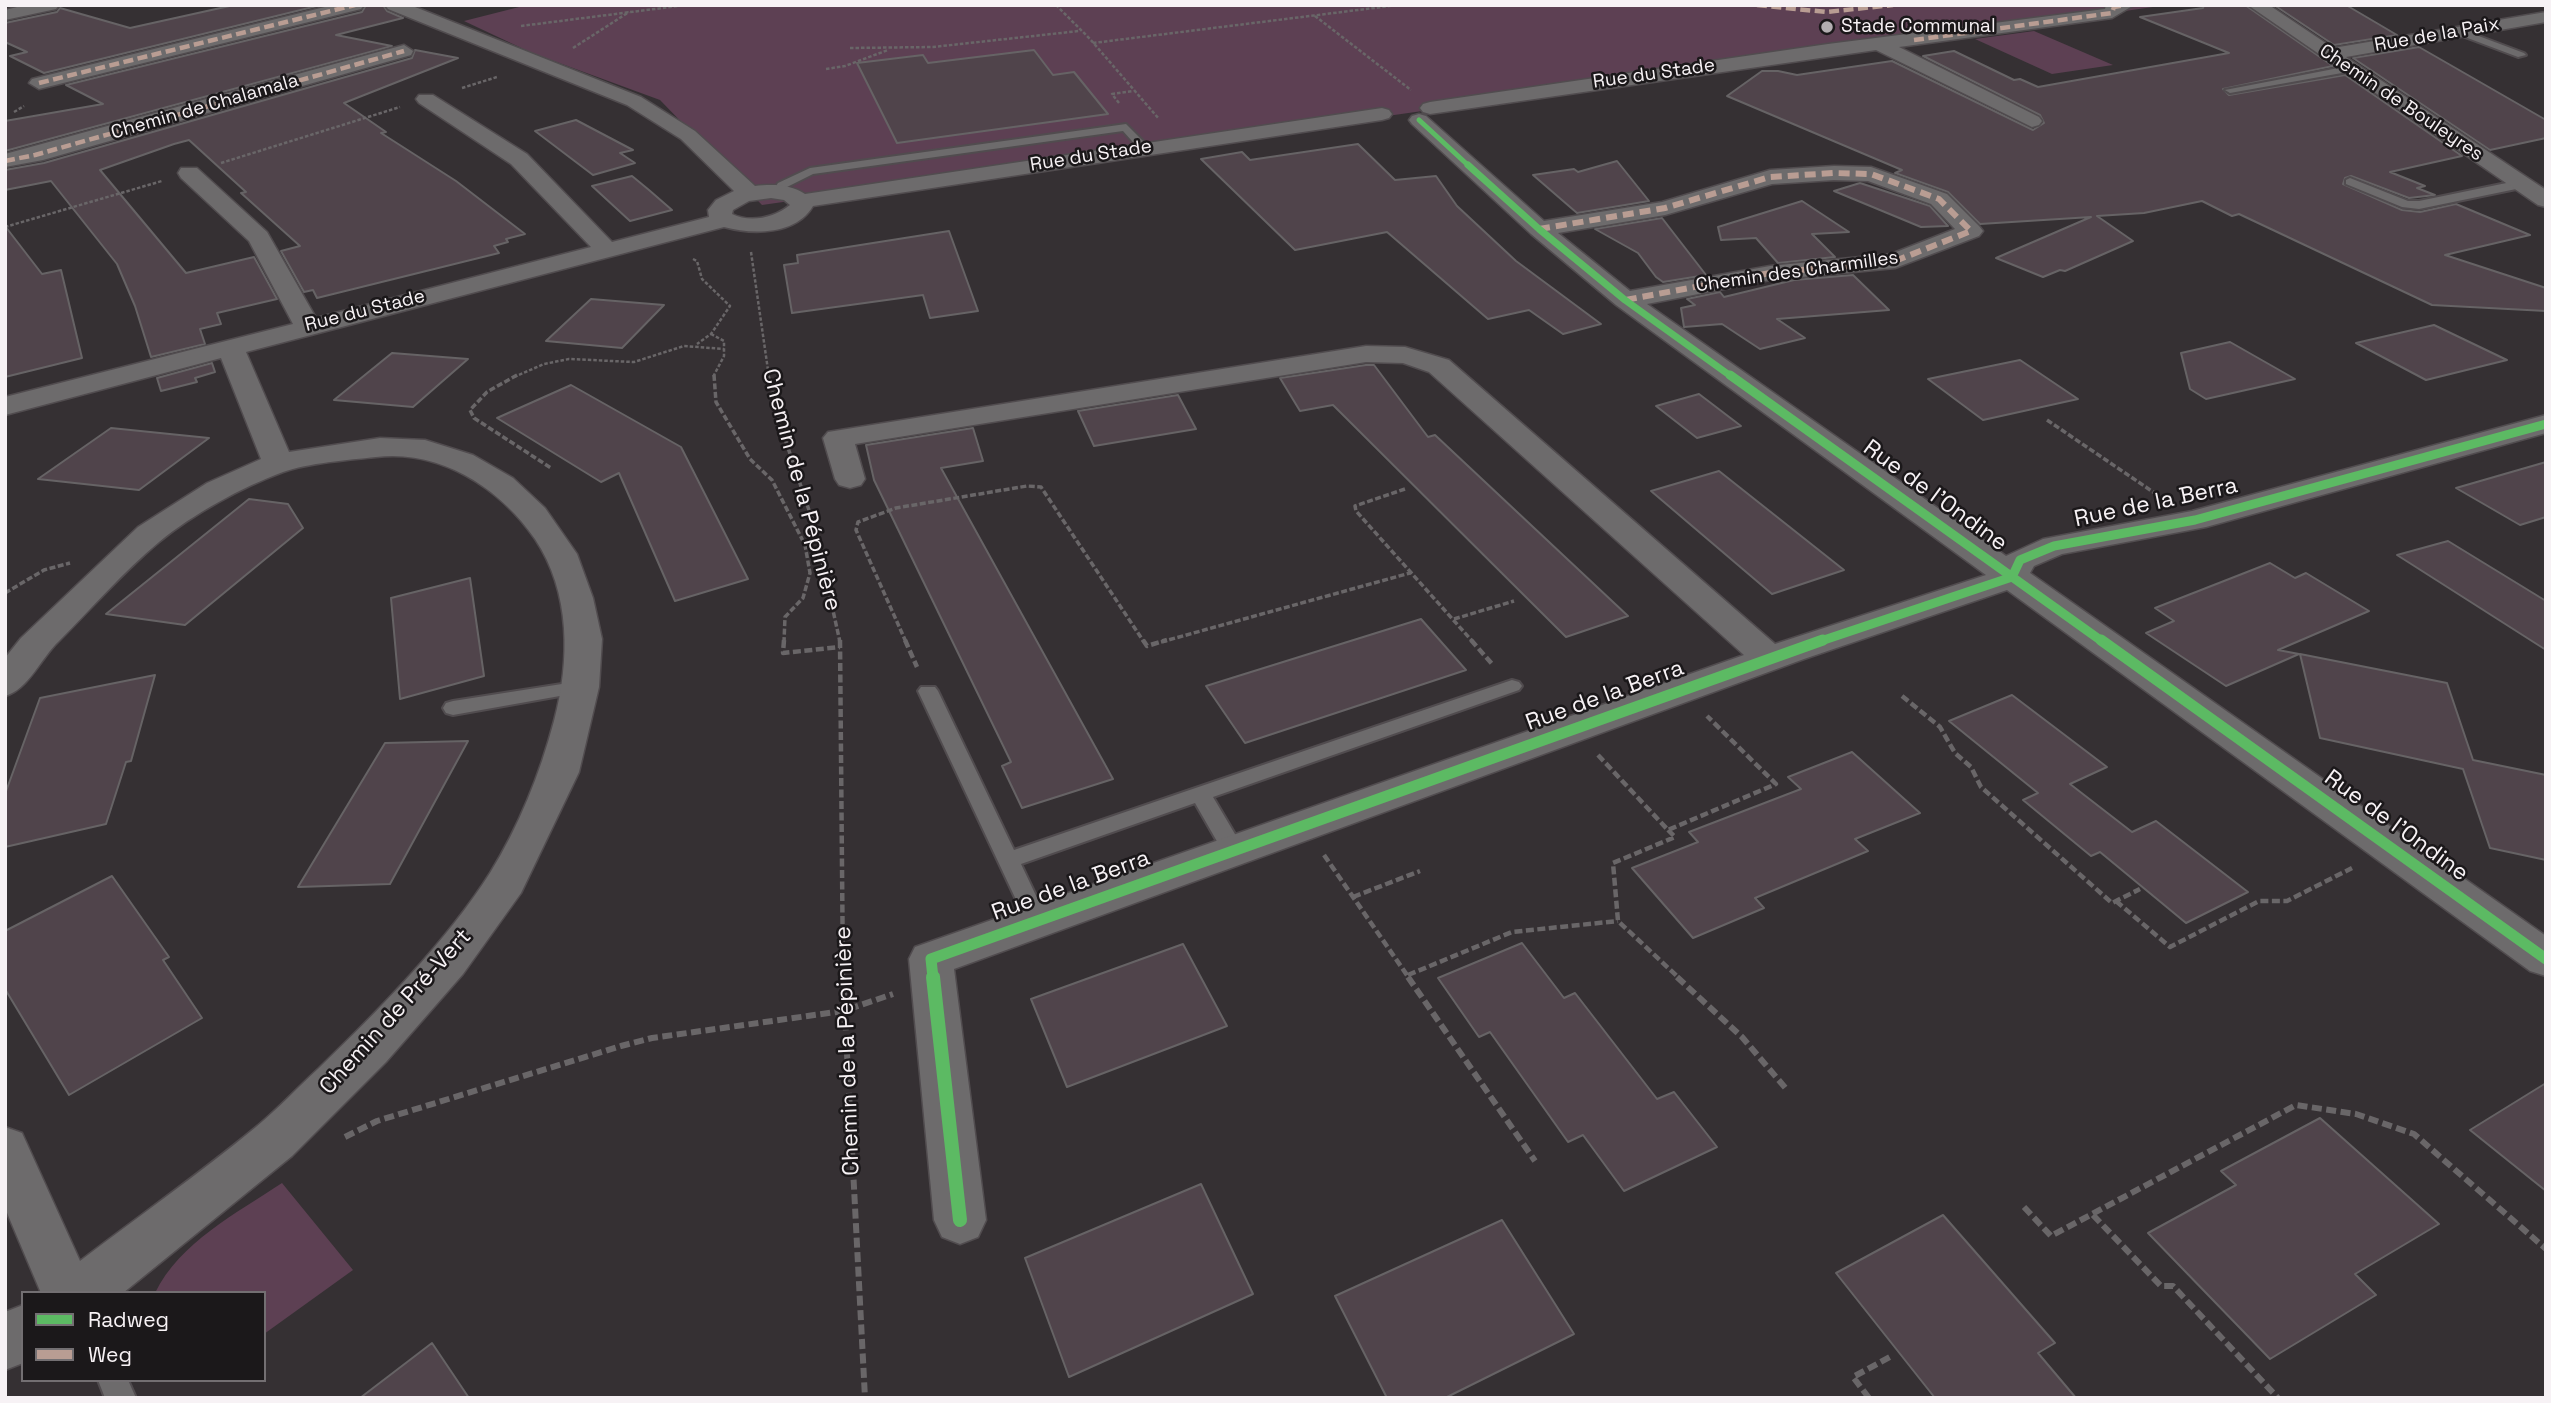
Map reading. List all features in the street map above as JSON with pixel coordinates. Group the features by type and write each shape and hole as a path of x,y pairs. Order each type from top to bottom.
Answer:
{"street":[{"path":"5,15 50,5"},
{"path":"39,83 355,5"},
{"path":"394,5 634,101 688,135 750,194"},
{"name":"Rue du Stade","path":"801,201 1408,106 2067,20 2112,13 2115,7 2125,5"},
{"name":"Chemin de Bouleyres","path":"2257,5 2546,200"},
{"name":"Rue de la Paix","path":"2328,54 2546,17"},
{"path":"1878,44 2032,121"},
{"name":"Chemin de Chalamala","path":"5,161 404,51"},
{"path":"426,99 519,159 606,250"},
{"name":"Rue de l'Ondine","path":"1408,106 1539,229 1625,300 2546,958"},
{"path":"189,173 259,237 307,326"},
{"name":"Chemin des Charmilles","path":"1539,229 1665,208 1770,177 1834,173 1871,174 1939,199 1971,231 1895,261 1770,273 1625,300"},
{"path":"778,192 791,194 801,201 801,207 796,213 771,223 746,225 718,221 723,205 750,194 778,192"},
{"name":"Rue du Stade","path":"5,407 230,346 718,221"},
{"path":"230,346 278,463"},
{"path":"849,479 838,438 1366,354 1405,355 1438,366 1770,659"},
{"name":"Rue de la Berra","path":"960,1220 932,959 1770,659 2012,578 2020,560 2054,545 2195,520 2546,424"},
{"name":"Chemin de Pré-Vert","path":"5,684 33,646 149,534 218,490 278,463 380,447 425,449 462,461 502,485 534,515 561,554 576,598 584,639 581,687 560,772 506,882 447,962 370,1048 275,1141 84,1291"},
{"path":"5,1149 67,1291"},
{"path":"5,1343 21,1333"}],"lane":[{"path":"2460,32 2521,55"},
{"path":"2230,90 2350,69"},
{"path":"778,192 782,185 810,171 1126,127 1144,148"},
{"path":"2350,182 2406,204 2419,205 2521,184"},
{"path":"1008,860 1512,686"},
{"path":"453,708 581,687"},
{"path":"928,691 1037,921"},
{"path":"1201,795 1234,850"},
{"path":"113,1382 121,1398"}],"path":[{"path":"466,34 686,5"},
{"path":"1056,5 1159,119"},
{"path":"1093,43 1398,5"},
{"path":"5,227 541,64 555,59 629,12"},
{"path":"1315,15 1408,106"},
{"path":"850,48 933,47 1079,30"},
{"path":"826,68 845,66 892,48"},
{"path":"551,468 474,418 470,410 474,401 502,382 550,363 568,359 635,362 654,358 668,350 696,344 711,334 730,306 702,279 697,261 687,256"},
{"path":"711,334 724,341 724,356 712,378 716,402 750,459 772,480 805,545 810,573 803,598 785,617 783,653 840,646"},
{"path":"696,344 724,349"},
{"path":"2047,420 2167,501"},
{"path":"928,691 856,530 858,522 896,508 1027,486 1041,487 1147,646 1410,573"},
{"path":"1405,489 1355,506 1356,511 1512,686"},
{"path":"1454,620 1514,601"},
{"path":"1902,696 1940,727 1955,752 1972,767 1981,787 2112,902 2140,888"},
{"path":"1668,830 1776,784 1706,716"},
{"path":"1597,754 1675,837 1613,863 1618,921 1742,1037 1788,1091"},
{"path":"1323,853 1535,1161"},
{"path":"2116,901 2170,947 2259,901 2287,901 2359,864"},
{"path":"1353,897 1420,871"},
{"path":"1408,975 1512,932 1618,921"},
{"path":"334,1144 377,1121 621,1046 652,1038 843,1011"},
{"path":"2024,1207 2051,1236 2296,1105 2326,1107 2397,1126 2414,1134 2546,1249"},
{"path":"2093,1214 2161,1286 2173,1286 2278,1398"},
{"path":"1869,1398 1853,1377 1890,1357"}],"shaded area":[{"path":"527,5 2167,5 762,205 660,100 532,53 464,21"},
{"path":"2034,31 2113,65 2052,74 1975,39"},
{"path":"282,1183 353,1270 266,1333 266,1291 156,1291 179,1259 211,1230"}],"building":[{"path":"234,5 321,5 44,73 10,56 27,52 5,42 5,23 57,12 60,8 130,28"},
{"path":"366,5 383,5 387,11 403,18 336,35 392,46 5,151 5,121 103,104 66,85 362,12"},
{"path":"2204,5 2245,5 2333,66 2223,89 2229,95 2345,75 2462,156 2390,172 2425,186 2417,188 2435,195 2409,198 2351,176 2345,178 2343,184 2402,210 2420,212 2456,204 2530,235 2445,255 2546,288 2546,311 2432,305 2239,214 2232,216 2202,201 2144,213 2097,216 2133,241 2065,271 2060,270 2043,277 1996,258 2091,217 1980,224 1948,192 1895,173 1902,170 1727,96 1762,71 1797,75 1892,61 2033,130 2044,123 2040,115 1923,56 1954,51 2014,80 2020,79 2038,87 2229,53 2140,17 2203,8"},
{"path":"2274,5 2346,5 2397,35 2334,45"},
{"path":"2419,47 2546,120 2546,138 2490,150 2353,58"},
{"path":"415,50 458,58 344,103 386,132 381,133 456,181 525,234 506,239 508,242 494,246 499,253 317,298 313,290 304,292 281,251 300,246 241,193 246,192 189,140 174,144 100,170 186,273 254,257 277,299 217,313 221,324 200,329 205,344 151,357 135,306 117,264 51,181 5,190 5,170 44,163 412,58"},
{"path":"1034,50 1053,75 1074,72 1108,114 897,143 857,63 923,55 928,63"},
{"path":"576,120 633,150 620,153 635,163 593,175 535,131"},
{"path":"1358,144 1395,180 1436,176 1457,206 1516,261 1601,324 1563,334 1529,310 1488,319 1387,232 1295,250 1201,159 1242,152 1250,160"},
{"path":"1617,161 1649,201 1577,213 1533,175 1574,169 1578,172"},
{"path":"632,176 672,210 630,221 592,186"},
{"path":"1860,183 1930,206 1948,226 1921,227 1834,191"},
{"path":"1802,201 1849,232 1812,234 1835,257 1778,263 1756,238 1721,240 1718,227"},
{"path":"1662,218 1706,275 1663,282 1638,253 1595,229"},
{"path":"5,226 42,274 61,270 82,358 5,377"},
{"path":"949,231 978,311 930,318 923,295 792,313 784,265 798,263 797,255"},
{"path":"1853,275 1889,310 1777,319 1805,338 1760,349 1722,324 1684,327 1681,308 1695,305 1687,299 1720,292 1724,297 1794,280"},
{"path":"591,299 664,305 622,348 546,341"},
{"path":"2434,325 2507,360 2426,380 2356,343"},
{"path":"2230,342 2295,379 2206,399 2190,389 2181,353"},
{"path":"392,353 468,359 413,407 334,400"},
{"path":"2020,360 2078,399 1983,420 1928,379"},
{"path":"212,363 215,372 195,378 197,382 161,391 157,378"},
{"path":"1374,365 1428,437 1435,435 1628,616 1566,637 1333,405 1300,411 1280,378"},
{"path":"571,385 681,447 748,579 675,601 619,473 601,482 497,418"},
{"path":"1699,394 1741,426 1697,438 1656,406"},
{"path":"1178,395 1196,429 1094,446 1078,411"},
{"path":"111,428 209,438 139,490 38,479"},
{"path":"973,428 983,461 941,468 1113,779 1022,808 1002,766 1011,762 874,480 866,445"},
{"path":"2546,462 2546,517 2520,525 2456,488"},
{"path":"1719,471 1844,570 1772,594 1651,491"},
{"path":"249,499 288,504 303,528 185,625 106,614"},
{"path":"2448,541 2546,601 2546,650 2397,555"},
{"path":"2270,563 2295,578 2306,573 2369,611 2278,650 2299,654 2226,686 2146,633 2174,621 2155,608"},
{"path":"470,578 484,676 400,699 391,598"},
{"path":"1421,619 1466,670 1245,743 1206,686"},
{"path":"2300,654 2447,683 2473,760 2546,775 2546,860 2490,848 2463,769 2320,738"},
{"path":"155,675 131,761 126,762 106,824 5,847 5,794 40,698"},
{"path":"2012,695 2107,767 2070,784 2132,832 2156,821 2248,892 2186,923 2100,852 2091,856 2023,800 2038,793 1949,721"},
{"path":"468,741 390,884 298,887 385,743"},
{"path":"1852,752 1920,813 1855,839 1868,851 1755,898 1764,908 1693,938 1632,868 1698,842 1689,832 1801,789 1788,777"},
{"path":"112,876 169,957 163,960 202,1018 69,1095 5,989 5,931"},
{"path":"1522,943 1564,998 1575,993 1657,1099 1674,1092 1717,1147 1624,1191 1583,1135 1568,1142 1490,1032 1479,1037 1438,978"},
{"path":"1183,944 1227,1026 1067,1087 1031,999"},
{"path":"2546,1083 2546,1191 2470,1130"},
{"path":"2320,1118 2439,1224 2355,1274 2376,1295 2270,1359 2148,1233 2236,1185 2221,1171"},
{"path":"1201,1184 1253,1294 1069,1377 1025,1258"},
{"path":"1943,1215 2055,1343 2038,1353 2076,1398 1935,1398 1836,1273"},
{"path":"1502,1220 1574,1334 1445,1398 1387,1398 1335,1296"},
{"path":"432,1343 469,1398 360,1398"}],"marked path":[{"path":"39,83 355,5"},
{"path":"1757,5 1826,12 1893,5"},
{"path":"1914,40 2112,13 2114,7 2125,5"},
{"path":"5,161 35,155 404,51"},
{"path":"1539,229 1665,208 1770,177 1834,173 1871,174 1939,199 1971,231 1895,261 1770,273 1625,300"}],"cycle path":[{"path":"1419,120 1539,229 1625,300 2546,959"},
{"path":"960,1220 931,959 1792,651 2012,577 2020,560 2054,546 2195,520 2546,424"}],"place":[{"name":"Stade Communal","path":"1827,27"}]}
